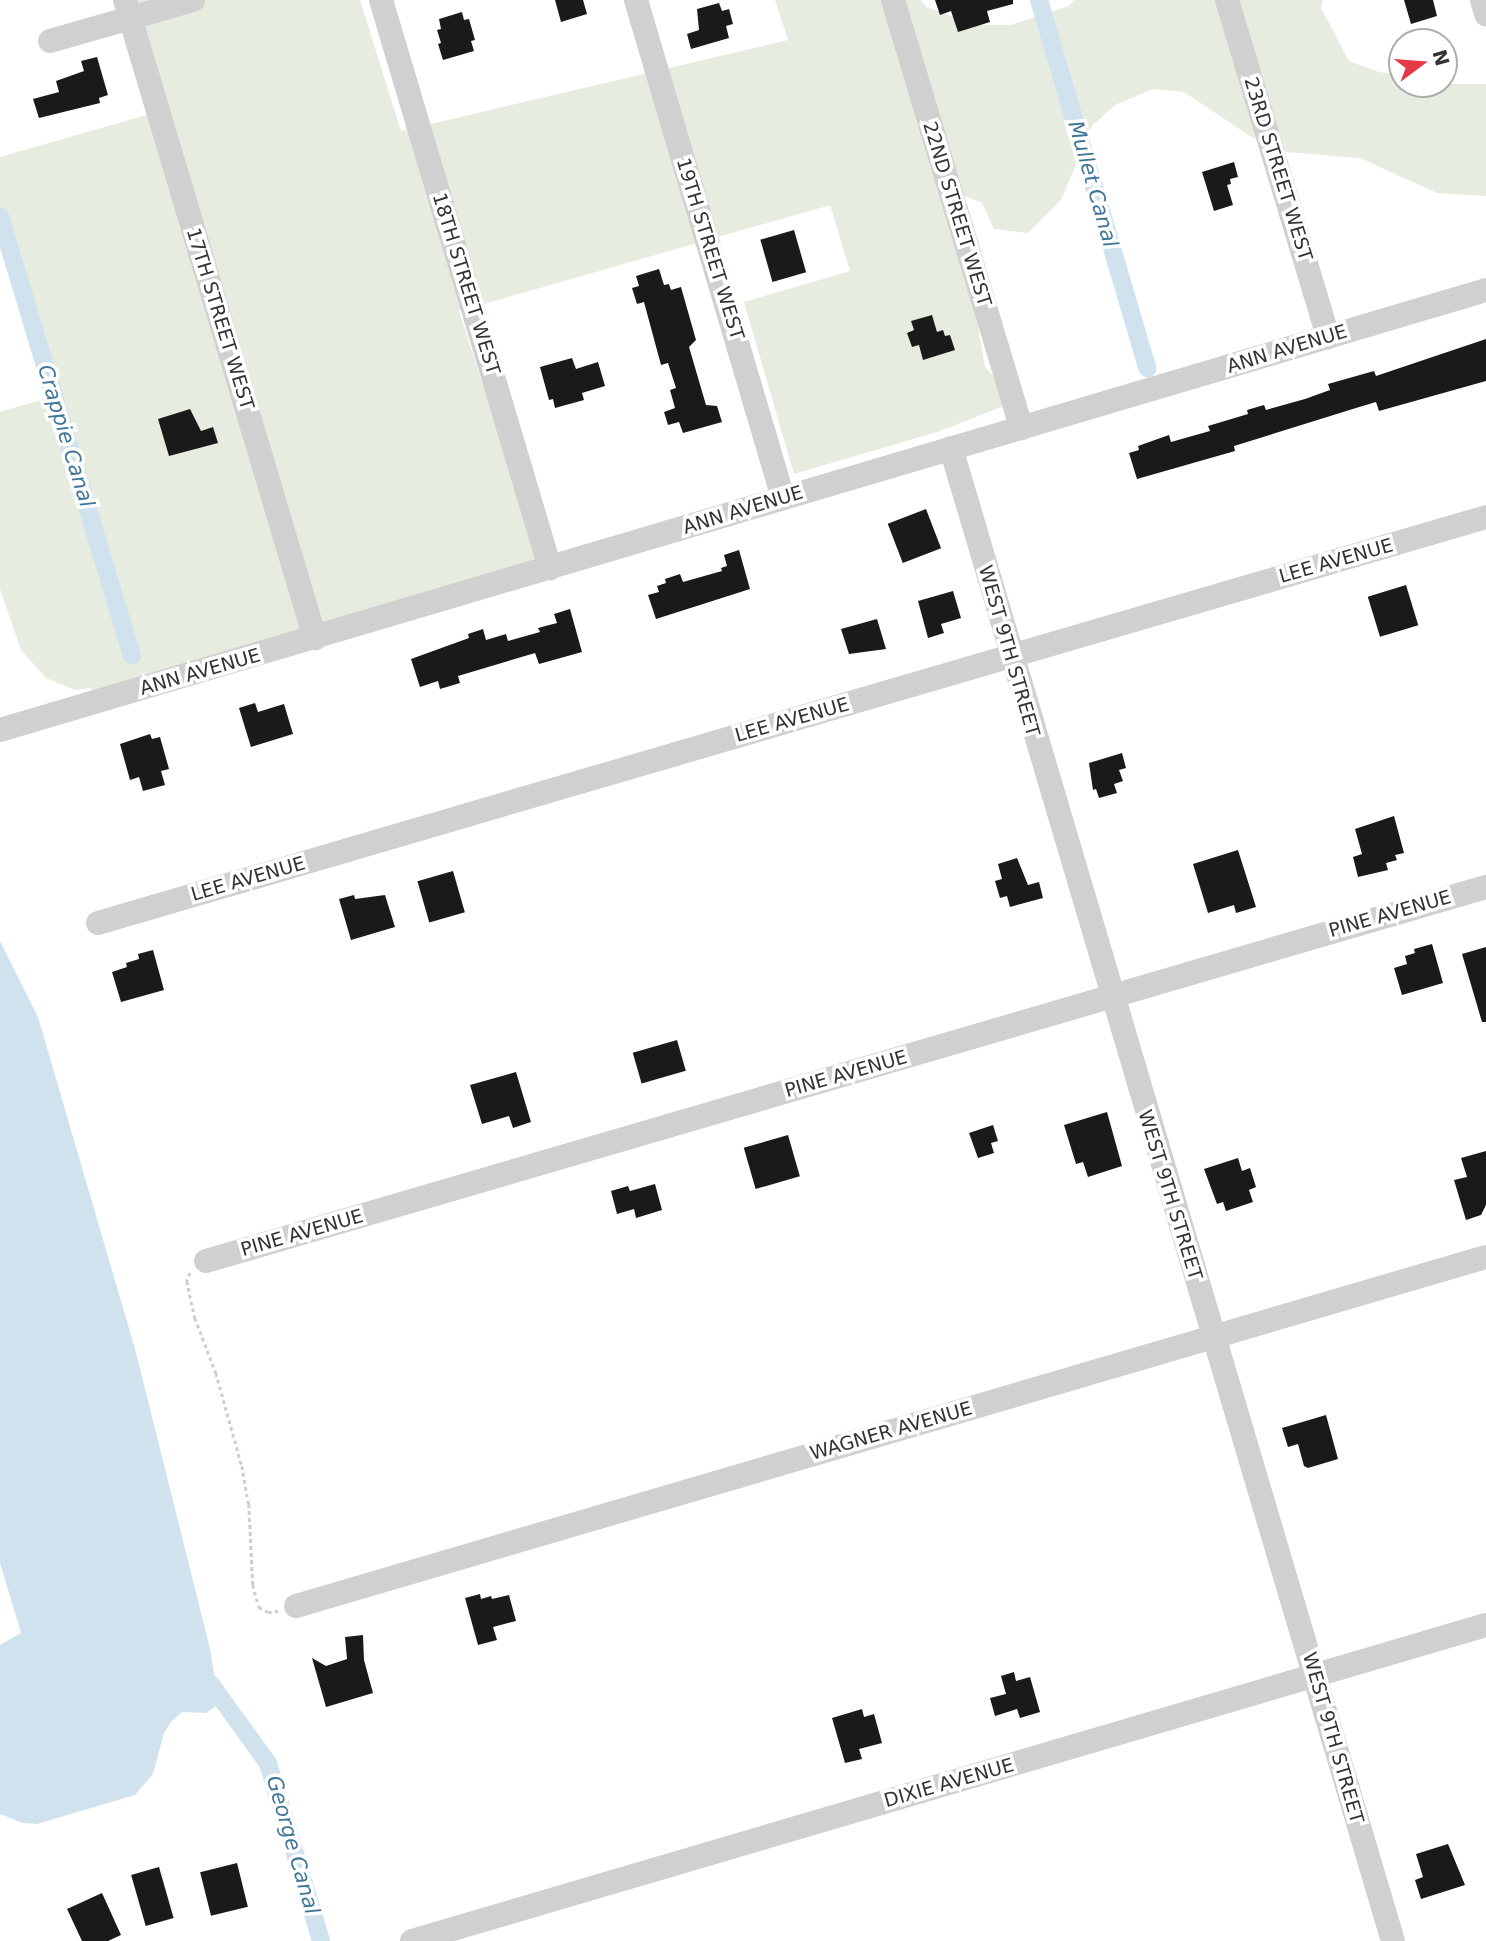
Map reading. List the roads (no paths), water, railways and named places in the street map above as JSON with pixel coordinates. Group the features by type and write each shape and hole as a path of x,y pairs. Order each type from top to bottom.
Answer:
{"street":[{"path":"50,41 128,9 193,0"},
{"name":"18TH STREET WEST","path":"381,0 550,568"},
{"name":"19TH STREET WEST","path":"636,0 783,498"},
{"name":"22ND STREET WEST","path":"893,0 1021,428"},
{"name":"23RD STREET WEST","path":"1227,0 1328,337"},
{"path":"1482,0 1486,14"},
{"name":"17TH STREET WEST","path":"128,9 315,638"},
{"name":"ANN AVENUE","path":"2,737 315,638 1486,290"},
{"name":"WEST 9TH STREET","path":"951,448 1393,1941"},
{"name":"LEE AVENUE","path":"98,923 1486,517"},
{"name":"PINE AVENUE","path":"206,1261 1486,887"},
{"name":"WAGNER AVENUE","path":"296,1606 1486,1256"},
{"name":"DIXIE AVENUE","path":"412,1941 1486,1625"}],"water":[{"path":"0,941 38,1017 135,1349 210,1649 219,1704 206,1713 182,1712 171,1722 164,1733 153,1774 135,1795 37,1824 23,1823 0,1814 0,1645 21,1633 0,1563"}],"waterway":[{"name":"Mullet Canal","path":"1039,0 1147,368"},
{"name":"Crappie Canal","path":"0,216 132,656"},
{"name":"George Canal","path":"210,1683 268,1763 321,1941"}]}
